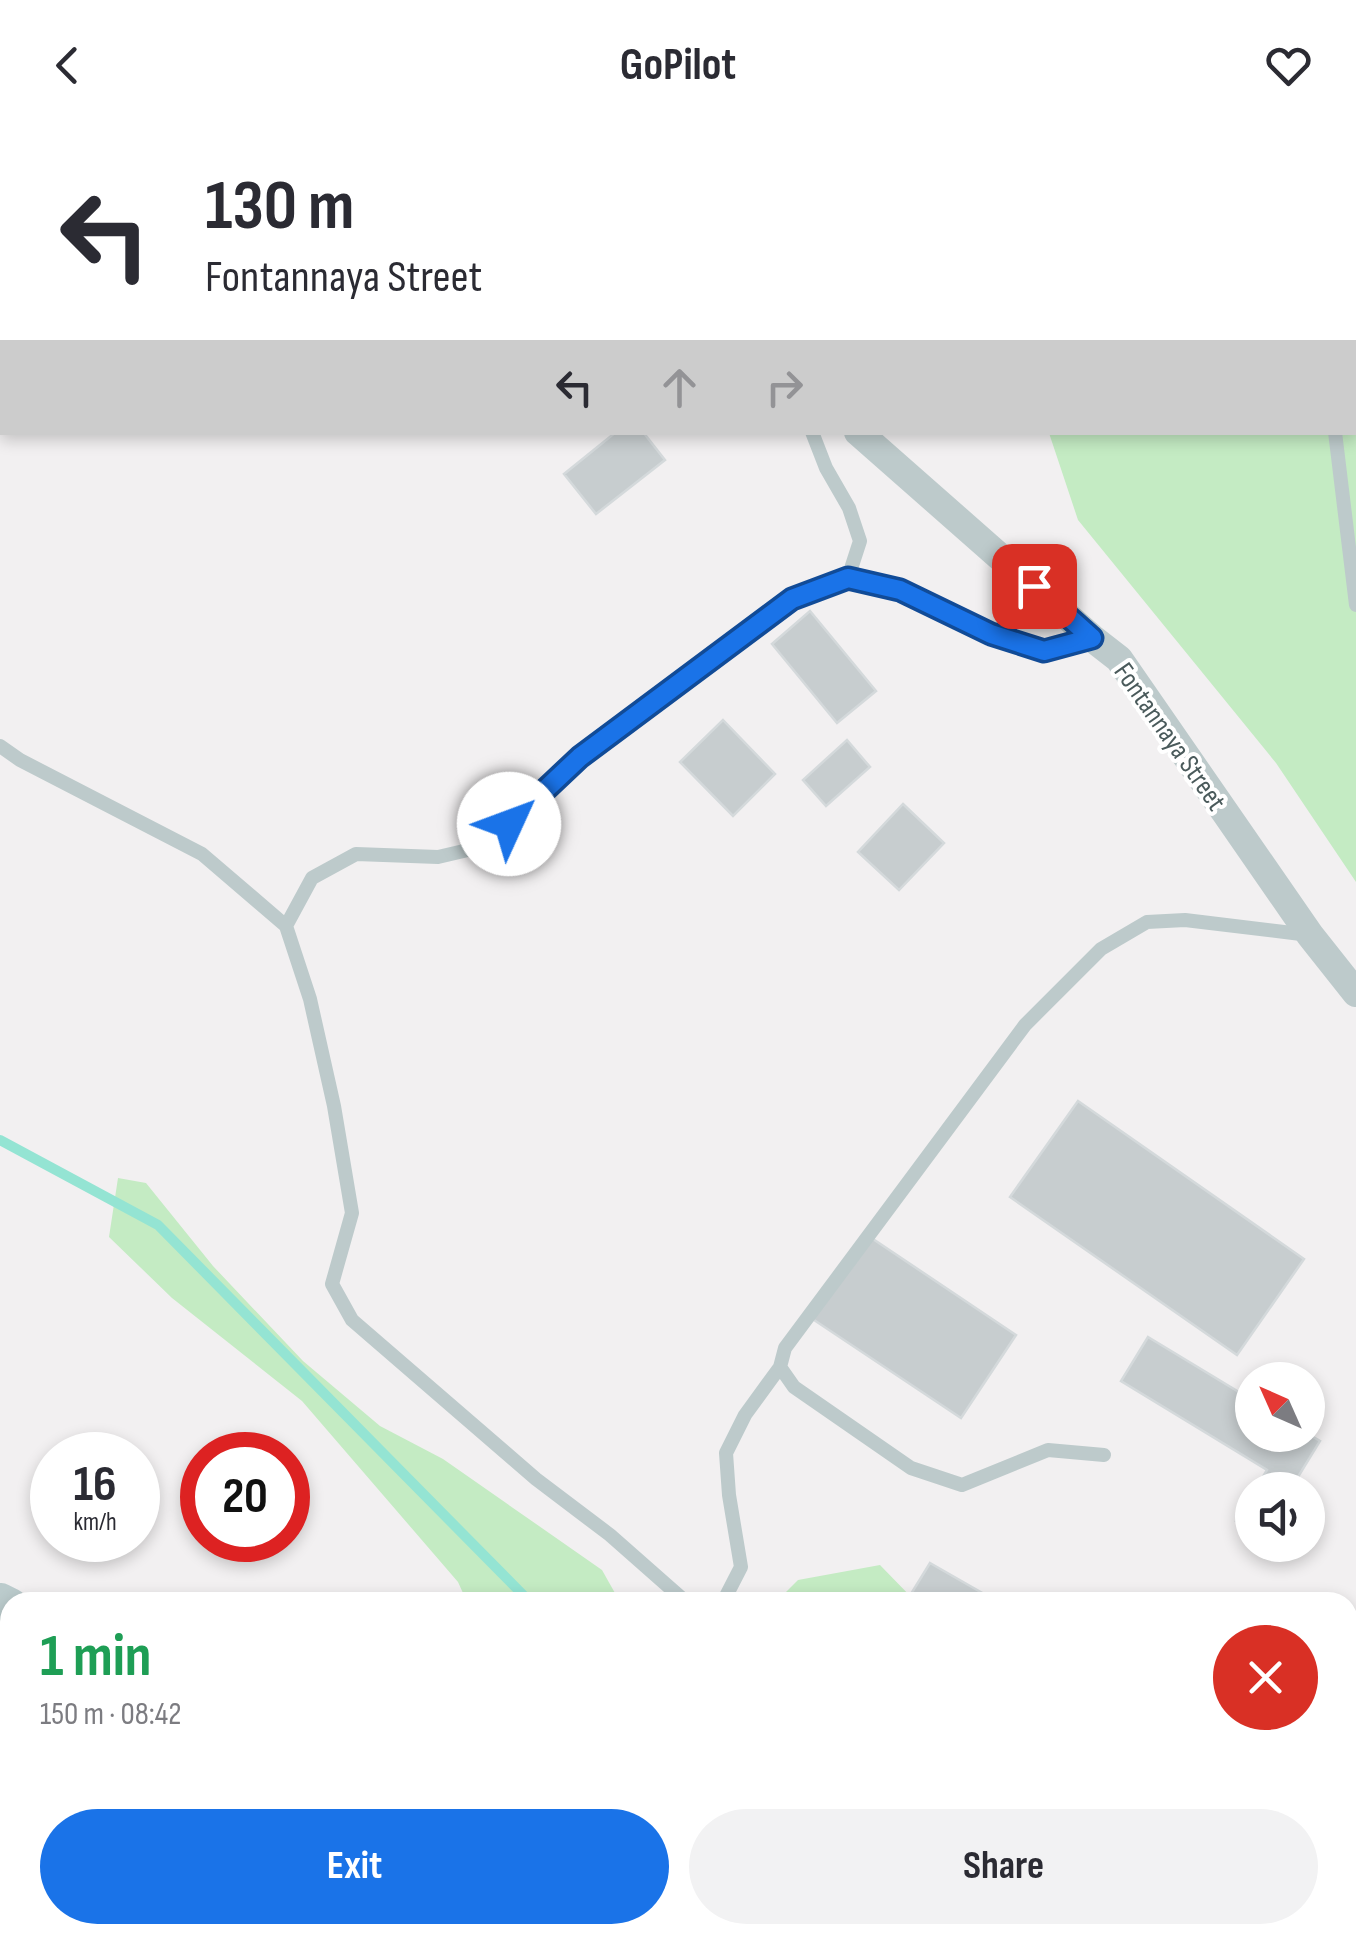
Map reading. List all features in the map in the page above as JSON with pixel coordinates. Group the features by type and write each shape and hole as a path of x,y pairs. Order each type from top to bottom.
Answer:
{"street":[{"name":"Fontannaya Street","path":"861,435 1119,659 1310,935 1356,993"}],"lane":[{"path":"813,435 826,468 849,508 860,542 848,578"},
{"path":"1335,435 1356,605"},
{"path":"286,926 312,878 356,854 438,857 485,846 580,757 707,661 792,599 848,578 900,590 991,634 1044,651 1092,638"},
{"path":"0,746 202,854 286,926 310,999 352,1213 332,1284 352,1320 675,1592"},
{"path":"728,1592 740,1567 726,1453 746,1415 780,1366 785,1348 1025,1026 1101,949 1147,922 1186,920 1310,935"},
{"path":"780,1366 794,1387 911,1468 962,1485 1048,1450 1104,1455"}],"green space":[{"path":"1050,435 1356,435 1356,882 1276,763 1078,520"},
{"path":"118,1178 146,1183 213,1266 303,1361 380,1426 443,1459 602,1570 614,1592 462,1592 302,1401 172,1298 109,1237"},
{"path":"880,1565 906,1592 786,1592 798,1580"}],"building":[{"path":"612,435 645,435 665,460 596,514 564,474"},
{"path":"810,611 876,691 837,723 772,644"},
{"path":"723,720 775,774 733,816 680,762"},
{"path":"847,740 870,767 826,806 803,780"},
{"path":"903,804 944,843 899,890 858,852"},
{"path":"1078,1101 1304,1259 1237,1355 1010,1197"},
{"path":"867,1235 1016,1335 961,1418 811,1318"},
{"path":"1148,1337 1235,1390 1235,1450 1121,1381"},
{"path":"1237,1452 1313,1452 1301,1472 1267,1470"},
{"path":"930,1563 981,1592 912,1592"}],"waterway":[{"path":"0,1140 158,1225 520,1592"}],"route":[{"path":"509,824 580,757 792,599 848,578 900,590 991,634 1044,651 1092,638 1034,586"}]}
